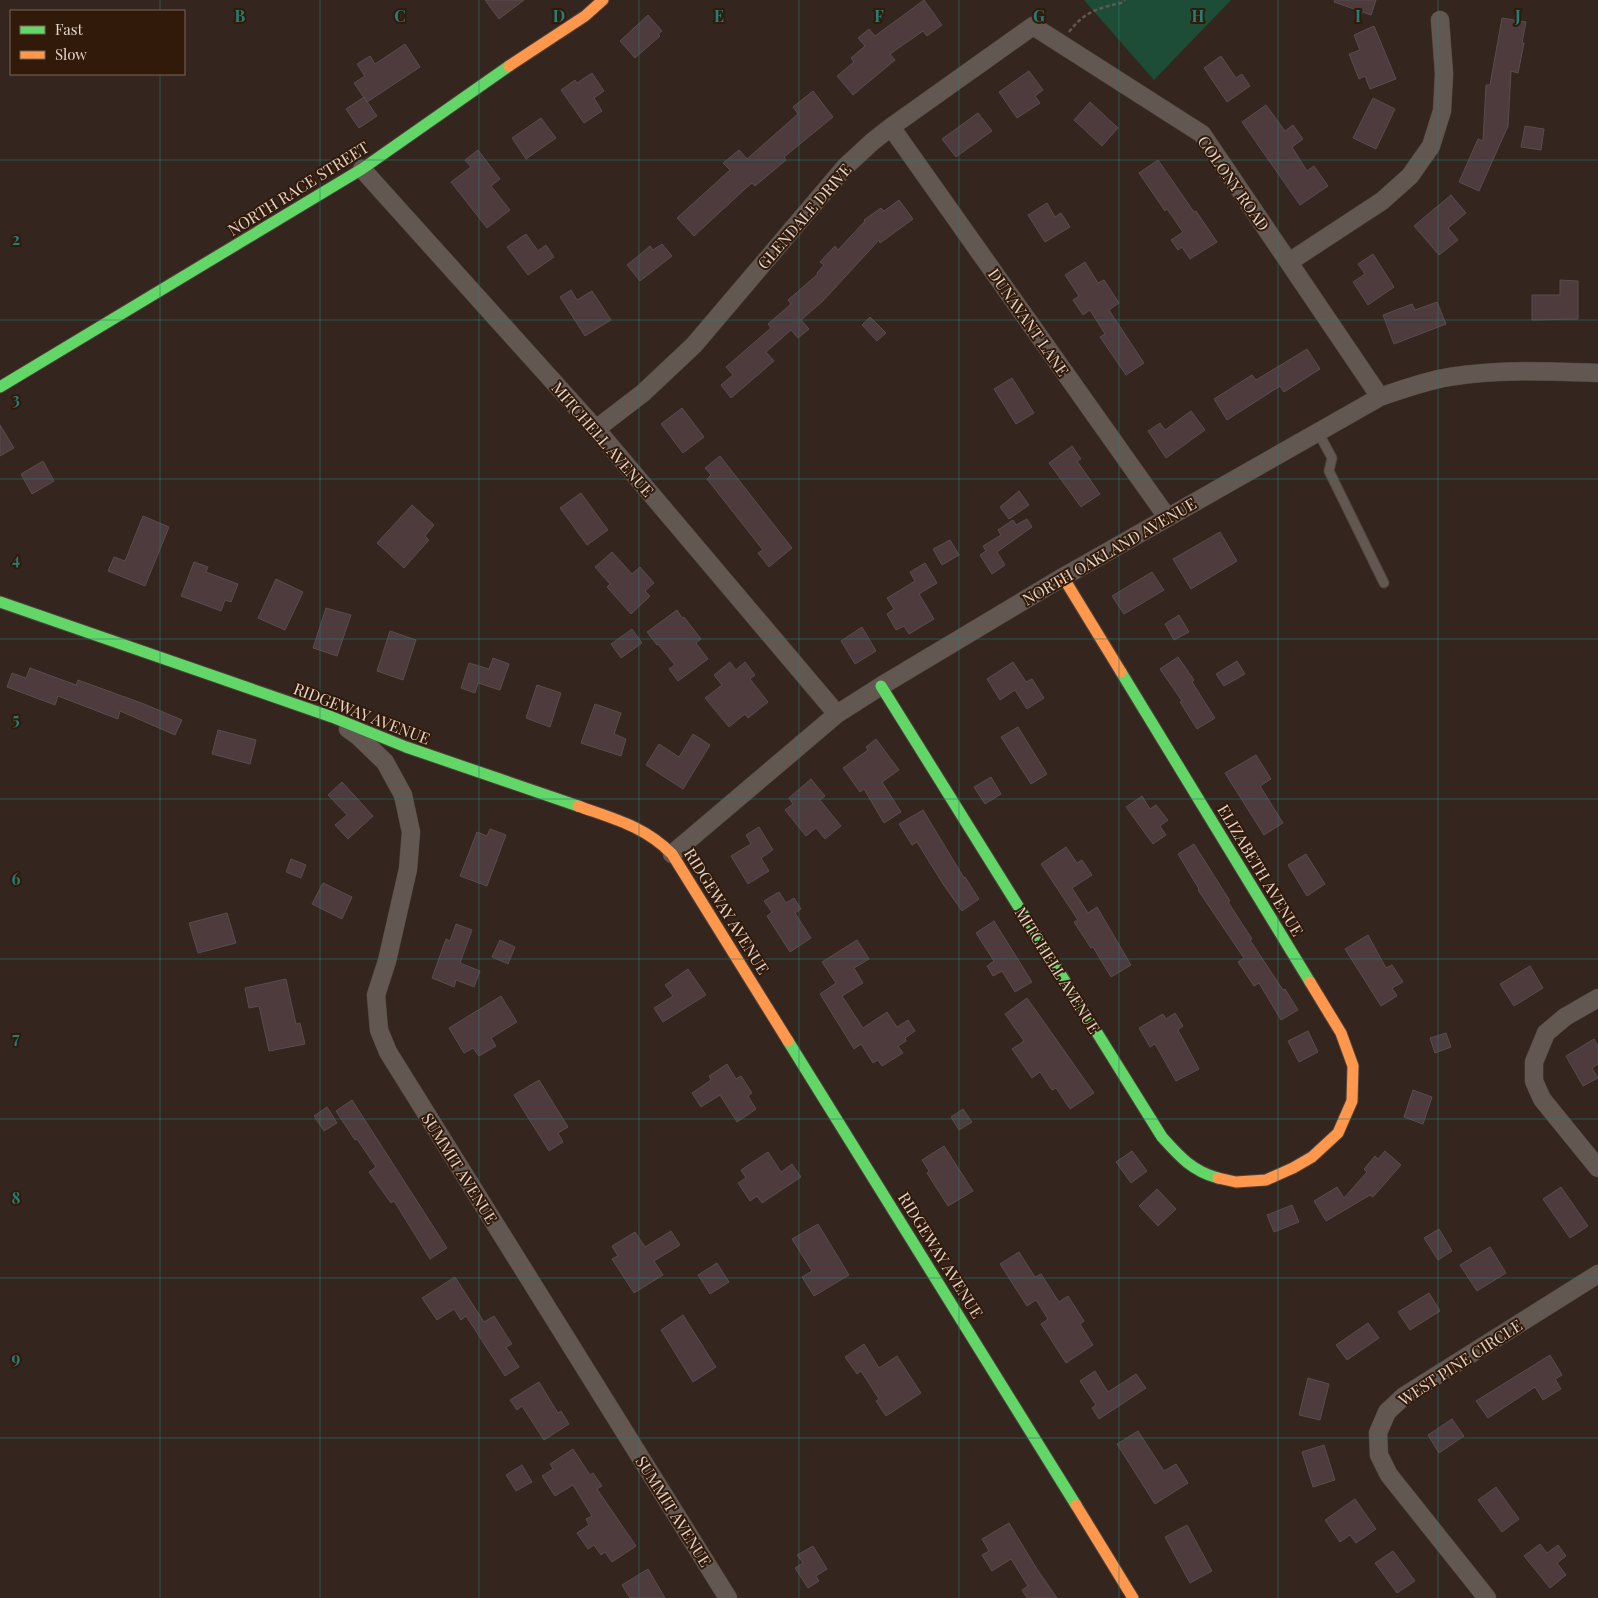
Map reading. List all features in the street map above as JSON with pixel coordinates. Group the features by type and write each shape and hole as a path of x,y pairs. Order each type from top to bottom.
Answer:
{"street":[{"name":"NORTH RACE STREET","path":"0,387 362,169 585,16 602,0"},
{"path":"1289,262 1382,201 1410,176 1431,146 1442,111 1444,74 1440,20"},
{"name":"COLONY ROAD","path":"1033,26 1202,134 1380,396"},
{"name":"GLENDALE DRIVE","path":"596,429 643,393 694,345 846,166 872,142 1033,26"},
{"name":"DUNAVANT LANE","path":"891,127 1167,517"},
{"name":"MITCHELL AVENUE","path":"362,169 596,429 837,714"},
{"name":"NORTH OAKLAND AVENUE","path":"672,854 837,714 1063,577 1380,396 1414,385 1450,377 1509,372 1598,373"},
{"name":"ELIZABETH AVENUE","path":"1063,577 1341,1033 1354,1066 1352,1101 1338,1133 1312,1157 1283,1172"},
{"name":"RIDGEWAY AVENUE","path":"0,602 332,717 406,748 632,825 658,841 672,854 1133,1598"},
{"name":"MITCHELL AVENUE","path":"881,686 1162,1137 1182,1160 1207,1175 1236,1182 1266,1180 1283,1172"},
{"name":"SUMMIT AVENUE","path":"332,717 358,736 385,762 403,795 411,832 408,869 387,961 376,995 379,1030 388,1052 728,1598"},
{"path":"1598,998 1565,1017 1546,1033 1534,1062 1534,1081 1542,1099 1598,1168"},
{"name":"WEST PINE CIRCLE","path":"1487,1598 1389,1476 1380,1455 1378,1432 1387,1412 1404,1396 1598,1274"}],"lane":[{"path":"1318,432 1332,458 1330,471 1384,583"}],"path":[{"path":"1062,44 1074,25 1089,13 1125,0"}],"green space":[{"path":"1084,0 1231,0 1154,80"}],"building":[{"path":"485,0 524,0 499,19"},
{"path":"924,0 942,25 927,36 923,31 890,54 895,60 853,95 837,76 854,62 851,58 865,46 858,38 869,29 875,36"},
{"path":"1335,0 1376,0 1371,15 1334,2"},
{"path":"648,15 662,31 658,34 660,36 635,58 620,41"},
{"path":"1502,18 1526,22 1522,43 1524,43 1518,73 1511,71 1508,126 1479,191 1459,182 1478,139 1483,141 1486,85 1490,85"},
{"path":"1374,26 1396,79 1370,89 1365,76 1359,79 1349,54 1360,50 1354,35"},
{"path":"405,44 420,67 367,102 354,83 365,76 357,64 370,56 375,64"},
{"path":"1221,56 1236,78 1242,74 1250,86 1227,102 1204,68"},
{"path":"1029,71 1043,90 1035,96 1040,103 1017,118 999,92"},
{"path":"592,73 604,91 594,98 602,111 584,123 561,90 575,80 577,83"},
{"path":"813,91 833,117 784,157 786,160 755,186 752,183 694,236 677,218 730,170 723,163 739,150 747,159 798,114 793,107"},
{"path":"364,97 377,116 359,128 346,109"},
{"path":"1373,98 1395,109 1376,149 1353,138"},
{"path":"1090,102 1118,128 1102,146 1074,120"},
{"path":"1266,105 1285,131 1293,125 1303,139 1292,147 1307,171 1314,166 1328,186 1300,205 1242,122"},
{"path":"978,113 992,131 956,157 942,139"},
{"path":"541,118 556,138 526,159 512,138"},
{"path":"1525,126 1544,129 1541,150 1521,147"},
{"path":"478,150 500,179 491,186 510,210 487,228 451,182 471,167 465,160"},
{"path":"1158,160 1217,242 1190,259 1182,247 1178,250 1171,240 1183,232 1167,209 1165,211 1139,173"},
{"path":"1451,195 1466,213 1448,228 1458,240 1439,255 1414,226"},
{"path":"899,200 913,219 880,243 879,240 823,301 801,320 809,329 798,338 791,330 766,352 774,361 731,398 721,385 733,375 726,367 771,328 768,324 791,304 788,300 818,274 824,265 820,262 835,246 838,250 864,220 881,208 884,211"},
{"path":"1047,203 1055,217 1061,213 1070,227 1045,242 1028,215"},
{"path":"526,234 538,251 546,245 554,257 528,275 507,247"},
{"path":"662,244 672,256 640,281 627,265 650,246 653,250"},
{"path":"1373,254 1394,287 1368,305 1353,282 1365,274 1358,264"},
{"path":"1085,262 1098,283 1104,280 1119,303 1109,310 1144,363 1126,375 1100,337 1105,334 1090,310 1083,315 1073,300 1079,296 1065,275"},
{"path":"1560,280 1578,281 1578,319 1532,320 1532,295 1560,295"},
{"path":"571,290 577,300 592,291 611,320 585,336 560,297"},
{"path":"1437,302 1446,324 1394,344 1383,315 1412,304 1415,310"},
{"path":"870,317 886,333 877,341 862,325"},
{"path":"1307,349 1320,369 1284,392 1280,386 1227,420 1214,399 1252,375 1256,380"},
{"path":"1012,378 1034,413 1016,424 994,389"},
{"path":"682,408 704,437 683,453 661,424"},
{"path":"1191,411 1205,430 1166,458 1148,431 1160,423 1165,430"},
{"path":"0,425 14,448 0,456"},
{"path":"1072,446 1081,459 1077,461 1100,494 1081,507 1049,463"},
{"path":"720,456 792,548 769,567 758,553 763,550 707,479 711,475 705,468"},
{"path":"43,461 54,481 32,494 21,474"},
{"path":"1019,491 1029,505 1009,519 1000,507"},
{"path":"581,493 608,530 587,545 560,508"},
{"path":"412,505 434,525 425,536 429,540 404,568 377,543"},
{"path":"143,516 169,527 145,586 108,571 114,557 125,561"},
{"path":"1027,519 1032,527 997,552 1005,565 992,574 980,555 986,551 983,546 1001,535 998,530 1013,520 1016,525"},
{"path":"1220,532 1237,561 1191,589 1173,559"},
{"path":"950,540 959,555 942,565 933,549"},
{"path":"612,552 632,574 640,567 654,583 645,591 650,596 631,614 607,587 610,584 595,567"},
{"path":"194,562 208,567 206,572 238,584 231,602 225,600 221,611 181,596"},
{"path":"925,563 937,583 919,594 934,619 909,634 904,626 896,630 887,614 894,609 887,598 915,581 910,572"},
{"path":"1152,572 1164,590 1124,614 1112,596"},
{"path":"276,579 303,592 285,630 258,618"},
{"path":"326,608 351,615 337,656 313,648"},
{"path":"677,610 701,639 696,643 708,659 678,681 669,669 675,665 647,632"},
{"path":"1179,615 1189,632 1174,640 1165,624"},
{"path":"862,627 876,651 855,664 841,641"},
{"path":"632,629 642,643 621,658 611,644"},
{"path":"390,631 416,640 403,680 377,671"},
{"path":"1178,657 1194,680 1192,682 1215,718 1197,729 1180,702 1182,701 1160,669"},
{"path":"493,658 509,664 500,690 478,683 475,693 461,688 469,663 489,669"},
{"path":"1237,661 1245,674 1224,686 1216,674"},
{"path":"730,662 736,670 745,662 755,675 750,679 768,702 748,718 745,714 729,727 705,698 722,685 714,675"},
{"path":"1013,662 1026,682 1032,679 1044,698 1027,709 1015,690 1000,700 987,679"},
{"path":"30,668 76,685 78,680 182,720 175,735 120,711 118,719 58,696 55,705 7,687 12,673 26,678"},
{"path":"537,685 561,693 550,727 526,718"},
{"path":"595,704 621,713 614,734 626,739 621,756 581,743"},
{"path":"1018,727 1047,774 1031,784 1001,737"},
{"path":"218,730 256,740 250,764 212,754"},
{"path":"693,734 710,745 683,789 646,765 659,744 679,757"},
{"path":"876,739 899,770 882,782 901,812 884,823 864,789 860,792 843,768 868,750 866,747"},
{"path":"1256,755 1271,779 1260,786 1283,823 1264,835 1225,773"},
{"path":"991,777 1001,794 985,804 974,787"},
{"path":"811,779 825,796 820,800 841,826 825,839 816,828 806,836 785,810 793,804 789,798"},
{"path":"342,782 373,816 348,839 335,825 347,815 328,795"},
{"path":"1142,796 1150,809 1156,805 1168,820 1160,826 1166,835 1153,844 1126,807"},
{"path":"923,810 964,878 979,899 962,911 917,842 912,845 899,824"},
{"path":"759,827 773,850 761,858 769,871 748,884 731,856 751,844 746,835"},
{"path":"490,829 506,835 487,886 460,876 477,832 487,836"},
{"path":"1194,844 1230,901 1228,902 1252,939 1250,940 1298,1010 1281,1020 1259,983 1254,986 1238,962 1244,958 1198,890 1178,854"},
{"path":"1066,847 1077,863 1082,860 1092,875 1072,888 1088,913 1097,907 1131,965 1111,977 1093,947 1091,948 1074,922 1078,920 1041,864"},
{"path":"1306,854 1325,884 1307,896 1288,865"},
{"path":"291,859 306,865 301,878 286,872"},
{"path":"323,883 352,897 342,919 312,904"},
{"path":"779,892 786,903 794,898 801,909 795,913 811,938 790,952 767,916 772,912 764,901"},
{"path":"227,913 236,943 198,953 189,923"},
{"path":"994,921 1032,982 1015,992 1002,971 993,976 987,966 994,961 976,933"},
{"path":"456,924 472,930 460,963 480,971 474,987 456,980 454,987 432,978 446,939 450,941"},
{"path":"1368,935 1386,968 1392,965 1403,982 1392,988 1397,996 1381,1006 1345,949"},
{"path":"500,940 515,947 508,964 492,957"},
{"path":"857,940 869,959 854,968 863,983 842,996 863,1028 887,1012 897,1027 908,1020 915,1031 905,1038 906,1041 898,1046 903,1053 882,1066 878,1060 873,1063 861,1044 854,1049 820,994 836,983 822,962"},
{"path":"1530,966 1543,988 1514,1006 1500,984"},
{"path":"688,969 706,995 663,1022 654,1008 673,996 665,985"},
{"path":"286,979 296,1024 300,1023 305,1044 269,1051 259,1006 249,1008 245,988"},
{"path":"501,996 517,1022 491,1038 496,1046 479,1056 473,1048 464,1053 449,1028"},
{"path":"1027,998 1094,1093 1070,1109 1056,1088 1052,1090 1040,1072 1032,1078 1012,1049 1024,1041 1005,1014"},
{"path":"1175,1013 1183,1026 1178,1030 1199,1069 1176,1081 1155,1044 1150,1047 1139,1028 1163,1014 1166,1019"},
{"path":"1308,1031 1318,1052 1299,1062 1288,1041"},
{"path":"1446,1033 1451,1047 1435,1053 1430,1038"},
{"path":"1594,1039 1598,1046 1598,1064 1592,1068 1598,1078 1583,1086 1566,1056"},
{"path":"727,1064 736,1079 741,1076 752,1093 748,1096 756,1109 737,1122 720,1095 701,1107 692,1093 711,1080 709,1076"},
{"path":"539,1080 568,1127 558,1133 563,1142 549,1151 514,1095"},
{"path":"1413,1090 1432,1097 1423,1124 1404,1117"},
{"path":"352,1100 447,1248 430,1259 394,1201 391,1203 369,1172 376,1167 336,1111"},
{"path":"327,1107 337,1123 324,1131 314,1116"},
{"path":"963,1109 972,1122 959,1130 951,1117"},
{"path":"944,1146 973,1191 948,1206 927,1173 929,1171 922,1160"},
{"path":"1132,1151 1147,1171 1131,1183 1116,1162"},
{"path":"1385,1151 1401,1165 1373,1197 1370,1195 1326,1221 1314,1201 1337,1187 1344,1198 1367,1172 1364,1169 1375,1156 1378,1159"},
{"path":"768,1152 781,1172 792,1164 801,1177 762,1203 757,1196 750,1201 738,1183 746,1178 741,1170"},
{"path":"1561,1187 1588,1226 1570,1238 1543,1199"},
{"path":"1157,1189 1176,1209 1158,1226 1139,1206"},
{"path":"1292,1205 1299,1222 1274,1232 1267,1215"},
{"path":"818,1224 849,1275 814,1296 802,1277 812,1271 792,1239"},
{"path":"1439,1229 1452,1251 1438,1260 1424,1238"},
{"path":"671,1231 680,1245 654,1261 663,1275 634,1293 612,1259 618,1256 612,1246 635,1232 645,1247"},
{"path":"1490,1247 1506,1273 1477,1291 1460,1265"},
{"path":"1019,1252 1035,1277 1041,1274 1059,1302 1068,1296 1084,1321 1080,1324 1093,1345 1066,1363 1041,1324 1048,1319 1036,1300 1027,1306 1000,1264"},
{"path":"717,1263 729,1282 710,1294 698,1275"},
{"path":"455,1277 484,1322 494,1316 512,1344 506,1347 519,1367 505,1376 466,1316 461,1320 454,1309 437,1320 422,1298"},
{"path":"1429,1293 1440,1311 1410,1330 1398,1312"},
{"path":"683,1315 716,1367 693,1382 661,1330"},
{"path":"1368,1323 1379,1338 1347,1360 1336,1345"},
{"path":"864,1344 879,1368 897,1356 921,1393 886,1416 876,1401 879,1399 861,1371 857,1374 845,1357"},
{"path":"1550,1355 1562,1375 1555,1379 1561,1389 1543,1400 1535,1387 1488,1418 1476,1401"},
{"path":"1095,1371 1108,1392 1136,1374 1146,1388 1099,1419 1092,1408 1096,1405 1080,1381"},
{"path":"1308,1378 1329,1384 1320,1420 1299,1415"},
{"path":"539,1382 558,1413 561,1411 569,1424 544,1440 522,1406 517,1410 510,1400"},
{"path":"1452,1419 1464,1436 1439,1453 1428,1435"},
{"path":"1138,1431 1164,1471 1176,1464 1188,1483 1155,1504 1117,1444"},
{"path":"1324,1445 1335,1480 1313,1487 1302,1452"},
{"path":"573,1449 590,1475 593,1473 602,1486 597,1489 636,1546 612,1562 605,1552 601,1555 594,1545 588,1549 577,1533 589,1525 586,1519 592,1516 573,1485 555,1496 542,1476 553,1469 550,1464"},
{"path":"522,1465 532,1482 516,1491 506,1475"},
{"path":"1496,1487 1519,1519 1502,1532 1478,1500"},
{"path":"1355,1499 1376,1529 1356,1543 1350,1535 1340,1542 1325,1520"},
{"path":"1009,1523 1057,1598 1027,1598 1022,1590 1028,1586 1011,1559 992,1571 982,1555 989,1551 982,1539"},
{"path":"1187,1525 1212,1571 1190,1583 1165,1537"},
{"path":"1540,1544 1547,1553 1558,1545 1566,1556 1557,1563 1566,1575 1550,1588 1524,1556"},
{"path":"813,1546 827,1569 816,1576 819,1581 808,1588 795,1568 803,1563 797,1555"},
{"path":"1393,1551 1415,1581 1397,1593 1375,1563"},
{"path":"648,1569 665,1598 630,1598 622,1585"}],"traffic: fast":[{"path":"0,387 362,169 509,66"},
{"path":"0,602 332,717 406,747 578,806"},
{"path":"1121,672 1310,982"},
{"path":"881,686 1162,1137 1193,1167 1218,1178"},
{"path":"788,1041 1076,1505"}],"traffic: slow":[{"path":"509,66 585,16 603,0"},
{"path":"1063,577 1121,672"},
{"path":"578,806 628,824 651,837 672,854 788,1041"},
{"path":"1218,1178 1236,1182 1266,1180 1312,1157 1338,1133 1352,1101 1353,1066 1341,1033 1310,982"},
{"path":"1076,1505 1133,1598"}]}
